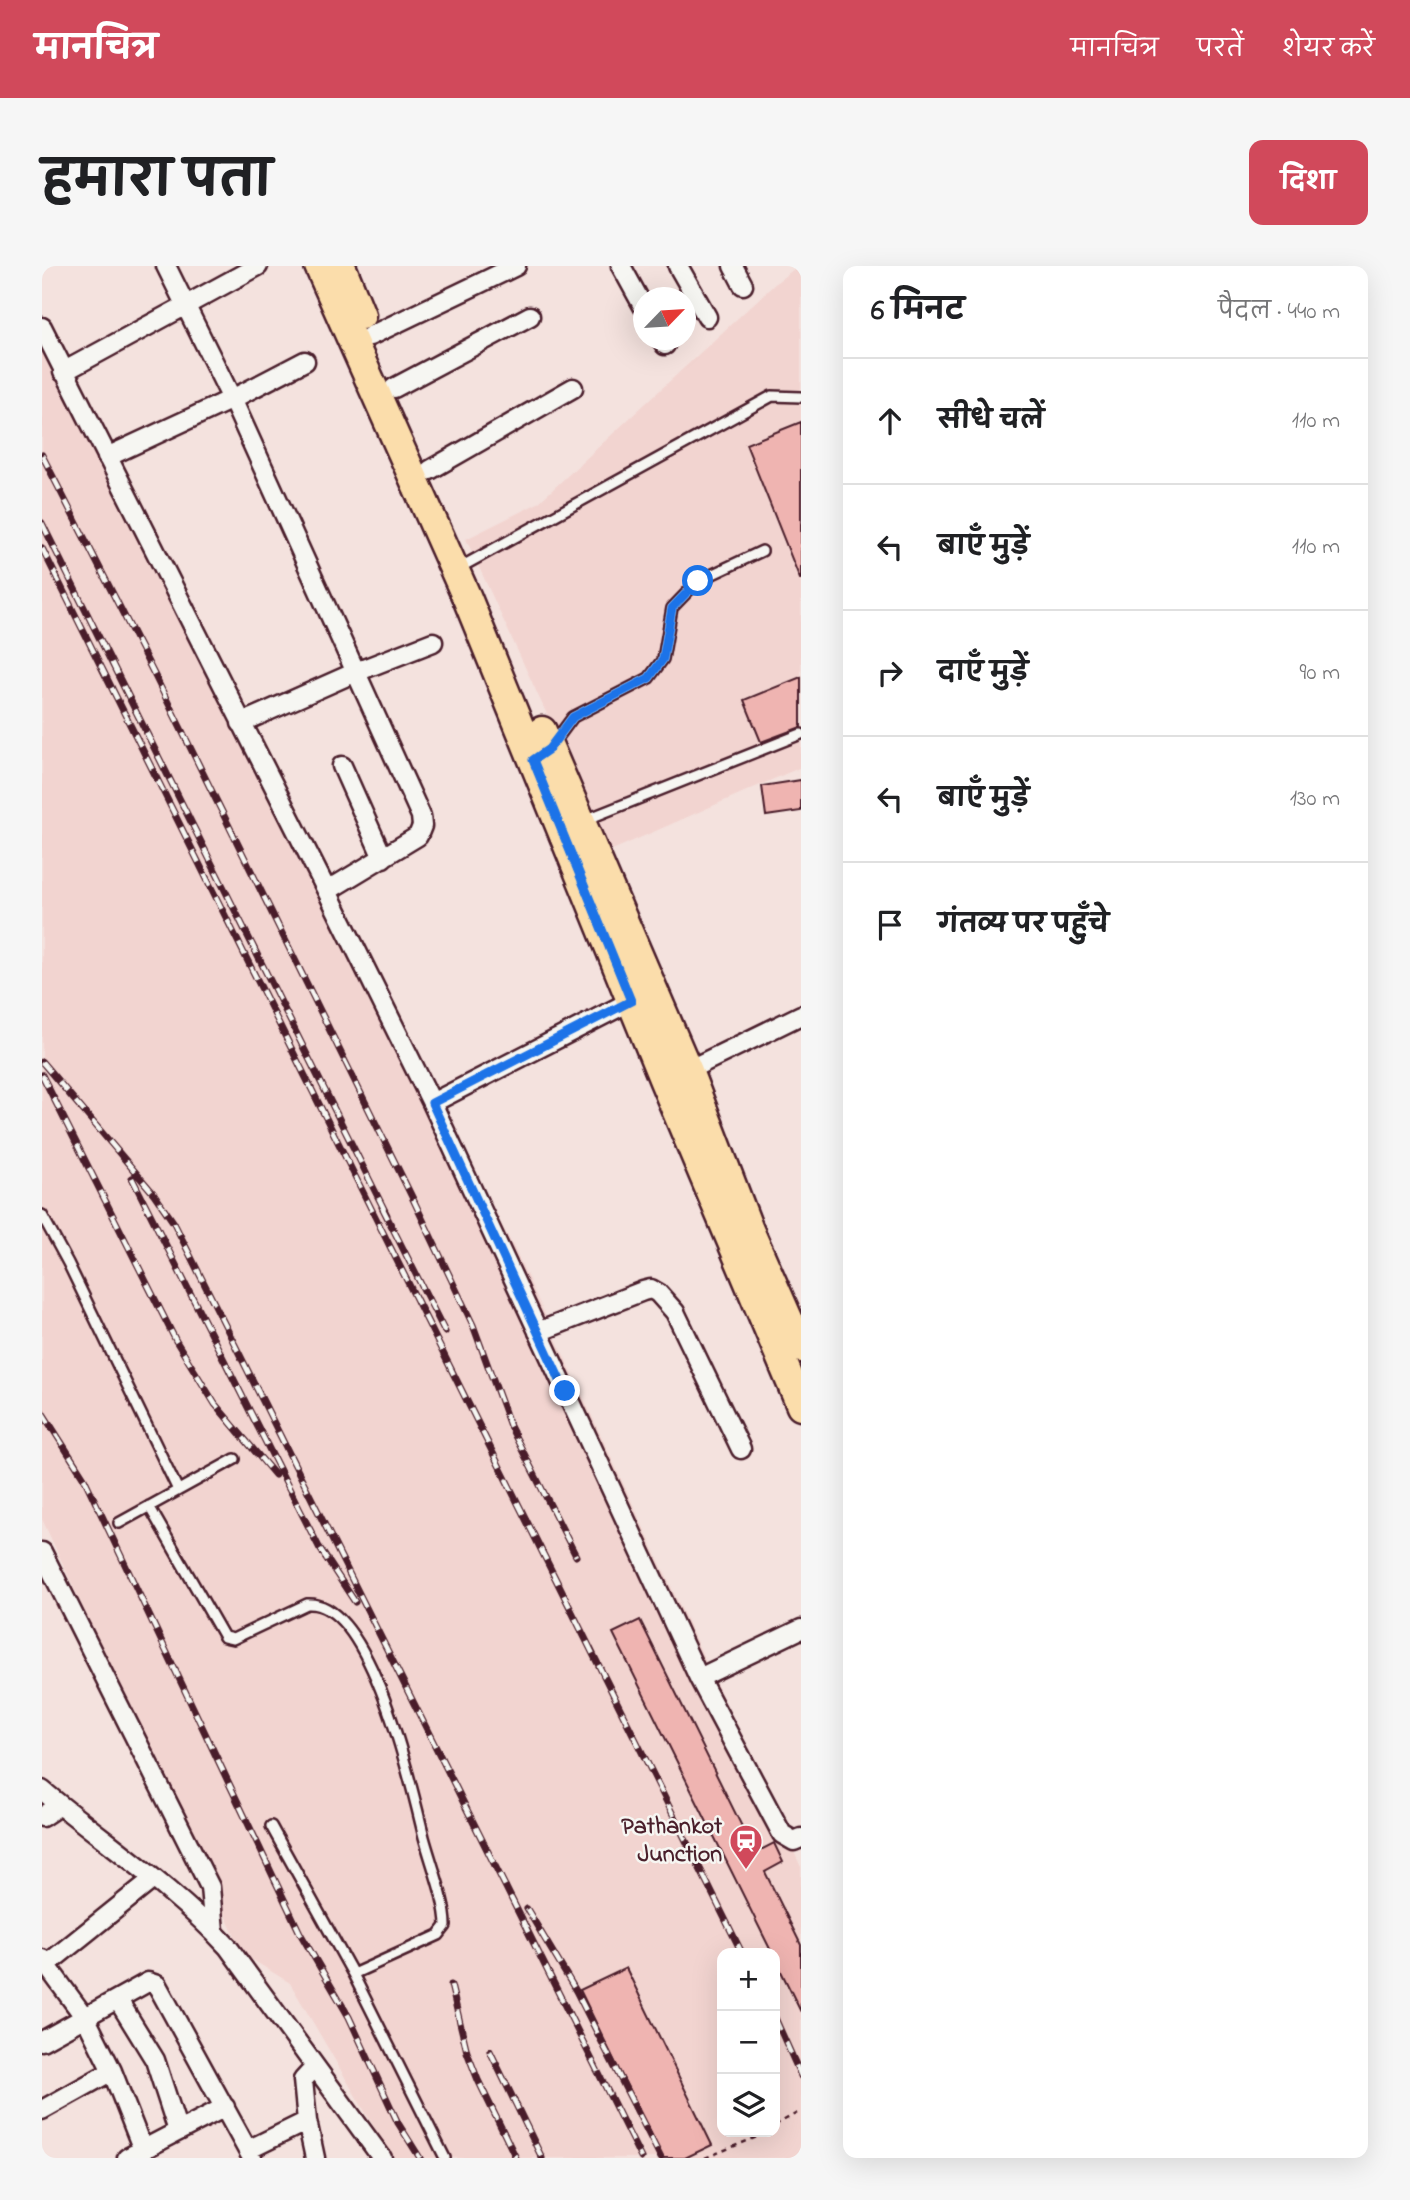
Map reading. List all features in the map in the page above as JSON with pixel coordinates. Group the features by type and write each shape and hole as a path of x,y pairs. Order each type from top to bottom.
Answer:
{"main road":[{"path":"319,266 462,566 676,1076 801,1348"},
{"path":"341,266 430,470 462,566"},
{"path":"570,827 631,1001 676,1076 801,1406"}],"street":[{"path":"166,266 232,399 421,816 422,826 418,836 327,891"},
{"path":"63,372 258,266"},
{"path":"370,336 516,266"},
{"path":"621,266 633,288"},
{"path":"678,266 708,317"},
{"path":"733,266 743,285"},
{"path":"394,388 530,316"},
{"path":"42,327 432,1103 699,1678 777,1826 794,1841 801,1838"},
{"path":"107,457 306,361"},
{"path":"430,470 573,388"},
{"path":"241,723 356,672 433,642"},
{"path":"342,766 383,858"},
{"path":"432,1103 631,1001"},
{"path":"676,1076 801,1015"},
{"path":"538,1332 643,1291 651,1289 658,1293 675,1312 741,1449"},
{"path":"42,1552 210,1887 214,1931"},
{"path":"699,1678 801,1629"},
{"path":"42,1790 214,1931 382,2158"},
{"path":"42,1817 60,1805"},
{"path":"153,1879 44,1962 86,2019 112,2071 146,2153 178,2131 225,2107"},
{"path":"42,2041 86,2019 148,1982 157,1985 250,2154 307,2121"},
{"path":"118,2000 155,2060 178,2131"},
{"path":"314,2068 303,2080 307,2121 315,2158"},
{"path":"42,2110 112,2071"}],"lane":[{"path":"462,566 772,396 801,397"},
{"path":"541,755 573,717 649,678 663,659 672,608 698,581 762,551"},
{"path":"570,827 801,734"},
{"path":"42,1215 178,1490"},
{"path":"119,1523 235,1459"},
{"path":"149,1506 224,1637 233,1639 307,1604 315,1604 326,1607 342,1622 359,1643 369,1663 398,1737 446,1926 439,1935 353,1974"},
{"path":"271,1825 353,1974 445,2158"}],"path":[{"path":"780,2121 801,2111"},
{"path":"705,2158 757,2137"}],"shaded area":[{"path":"801,266 801,767 610,851 466,539 538,503 777,282"},
{"path":"42,341 239,732 515,1250 801,1867 801,2158 392,2158 290,1983 243,1954 42,1519"}],"building":[{"path":"801,422 801,579 800,579 746,444"},
{"path":"801,677 801,727 761,742 744,700"},
{"path":"801,780 801,811 766,816 762,786"},
{"path":"640,1620 755,1853 774,1843 783,1862 765,1872 801,1945 801,2012 780,1969 780,1948 770,1948 613,1633"},
{"path":"626,1968 712,2145 685,2158 662,2158 580,1990"}],"railway":[{"path":"42,455 155,676 413,1199 473,1325 510,1426 576,1556"},
{"path":"42,523 387,1215"},
{"path":"42,548 740,1948"},
{"path":"42,1062 154,1194 174,1223 641,2158"},
{"path":"42,1075 176,1341 215,1404 275,1475"},
{"path":"132,1178 319,1547 355,1602"},
{"path":"382,1207 445,1332"},
{"path":"42,1412 84,1478 300,1933 349,2017 398,2123 420,2158"},
{"path":"527,1909 576,1991 661,2158"},
{"path":"451,1985 467,2052 516,2158"},
{"path":"780,2029 801,2076"},
{"path":"490,2051 542,2158"}],"place":[{"name":"Pathankot Junction","path":"746,1871"}],"route":[{"path":"565,1391 432,1103 631,1001 533,760 549,749 573,717 649,678 663,659 672,608 698,581"}]}
